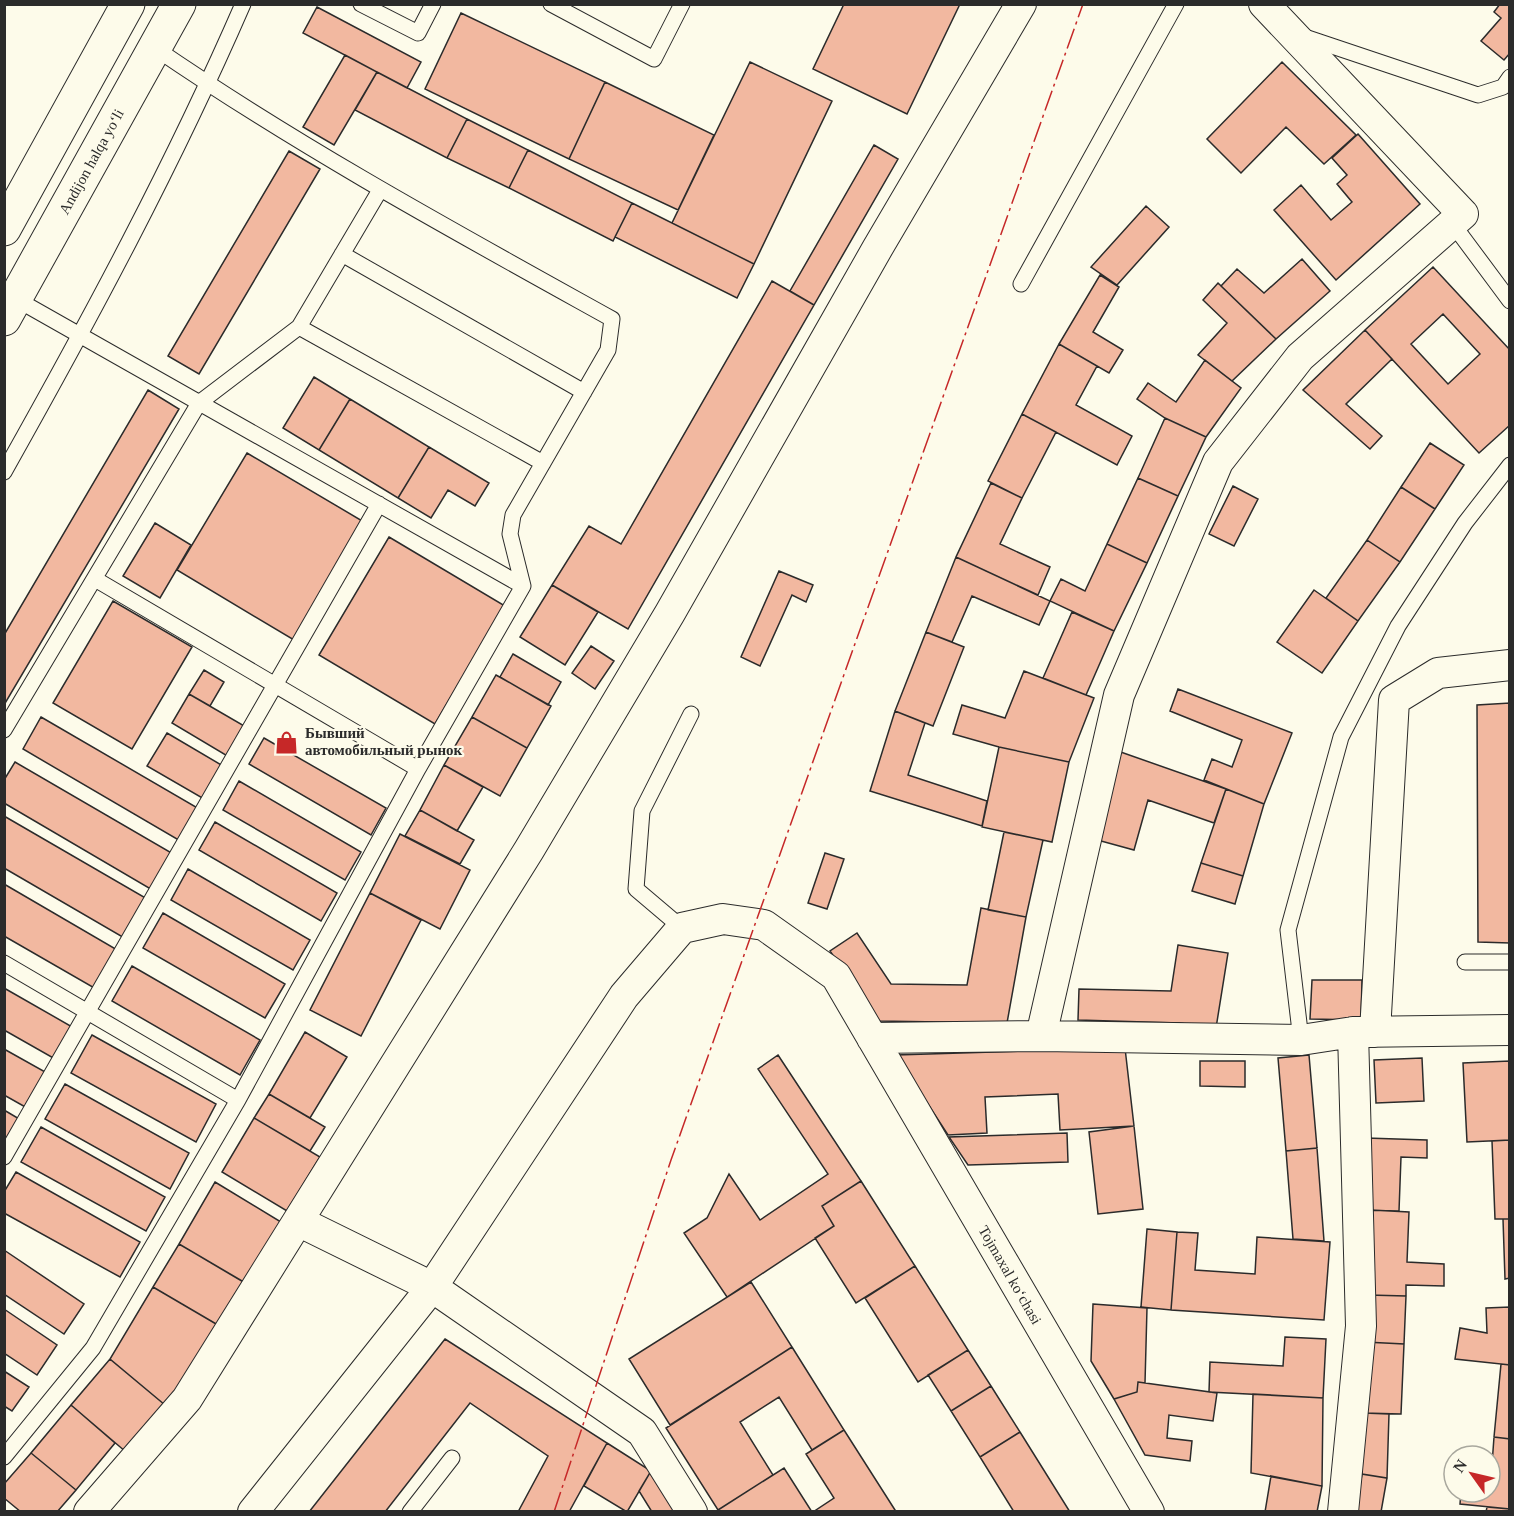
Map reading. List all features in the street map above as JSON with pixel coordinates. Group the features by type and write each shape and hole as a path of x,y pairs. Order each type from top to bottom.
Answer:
{"highway":[{"path":"4,229 128,4"},
{"name":"Andijon halqa yo‘li","path":"10,309 179,4"}],"street":[{"path":"89,1512 187,1399 306,1225 645,654 871,259 1021,4"},
{"path":"1041,1036 1119,695 1218,462 1300,357 1463,214 1264,4"},
{"path":"1343,1512 1361,1326 1364,1032 1394,700 1438,674 1509,665"},
{"name":"Tojmaxal koʻchasi","path":"682,928 723,919 764,925 836,976 1149,1512"},
{"path":"253,1512 432,1287 624,996 682,928"},
{"path":"872,1038 1041,1036 1301,1040 1364,1032 1509,1030"},
{"path":"306,1225 432,1287 642,1432 692,1512"}],"lane":[{"path":"4,472 81,334 208,85 243,4"},
{"path":"361,4 418,33 433,4"},
{"path":"551,4 654,59 682,4"},
{"path":"1021,284 1176,4"},
{"path":"1291,32 1478,94 1503,87 1509,77"},
{"path":"4,1457 93,1348 238,1100 418,770 523,586 510,534 513,515 608,350 612,319 380,190 208,85 155,48"},
{"path":"4,730 200,403 300,327 380,190"},
{"path":"1452,223 1509,301"},
{"path":"342,254 585,392"},
{"path":"10,309 81,334 523,586"},
{"path":"300,327 543,464"},
{"path":"1301,1040 1288,930 1341,737 1398,627 1465,524 1509,465"},
{"path":"4,1157 379,504"},
{"path":"95,579 418,770"},
{"path":"682,928 636,889 642,811 691,714"},
{"path":"1465,962 1509,962"},
{"path":"4,963 238,1100"},
{"path":"410,1512 452,1458"}],"building":[{"path":"844,4 960,4 907,114 813,69"},
{"path":"1500,4 1510,4 1510,53 1504,60 1481,41 1501,18 1494,12"},
{"path":"317,7 421,62 407,88 303,33"},
{"path":"461,13 605,82 569,159 425,89"},
{"path":"345,55 377,72 334,145 303,127"},
{"path":"750,62 832,101 754,264 672,223"},
{"path":"1282,62 1356,135 1324,164 1286,127 1241,173 1207,139"},
{"path":"377,72 467,119 447,158 355,110"},
{"path":"605,82 714,135 678,210 569,159"},
{"path":"467,119 528,150 509,188 447,158"},
{"path":"1358,134 1420,204 1336,280 1274,210 1301,185 1331,220 1352,202 1337,184 1347,175 1332,158"},
{"path":"874,145 898,159 814,305 790,291"},
{"path":"528,150 632,203 613,241 509,188"},
{"path":"289,151 320,169 199,374 168,356"},
{"path":"632,203 754,264 737,298 615,237"},
{"path":"1146,206 1169,227 1117,285 1091,267"},
{"path":"1302,259 1330,291 1276,339 1221,286 1237,269 1264,293"},
{"path":"1433,267 1510,350 1510,425 1479,453 1365,330","holes":["1443,314 1480,354 1448,384 1411,344"]},
{"path":"1100,275 1119,287 1093,332 1123,350 1109,373 1059,344"},
{"path":"772,281 814,305 628,629 552,585 589,526 621,544"},
{"path":"1218,283 1276,339 1232,381 1198,355 1227,323 1203,300"},
{"path":"1365,330 1392,359 1346,404 1382,436 1370,449 1303,390"},
{"path":"1059,344 1097,366 1076,405 1132,436 1117,465 1022,414"},
{"path":"1205,360 1241,388 1206,437 1165,418 1137,399 1148,383 1176,402"},
{"path":"314,377 350,399 319,450 283,428"},
{"path":"148,390 179,409 4,705 4,635"},
{"path":"350,399 429,447 398,498 319,450"},
{"path":"1022,414 1056,432 1022,498 988,481"},
{"path":"1165,418 1206,437 1178,496 1138,478"},
{"path":"1430,443 1464,465 1435,509 1401,487"},
{"path":"429,447 489,483 475,506 448,490 431,518 398,498"},
{"path":"247,453 364,522 294,640 177,570"},
{"path":"1138,478 1178,496 1147,563 1107,544"},
{"path":"991,483 1022,498 1000,544 1050,567 1038,595 956,557"},
{"path":"1233,486 1258,499 1234,546 1209,534"},
{"path":"1401,487 1435,509 1400,562 1367,540"},
{"path":"155,523 191,545 160,598 123,576"},
{"path":"389,537 505,606 435,724 319,655"},
{"path":"1367,540 1400,562 1358,621 1326,598"},
{"path":"1107,544 1147,563 1114,631 1050,601 1061,579 1085,591"},
{"path":"956,557 1050,601 1039,625 972,596 952,642 926,632"},
{"path":"779,571 813,585 806,602 792,595 760,666 741,657"},
{"path":"552,585 598,612 565,665 520,637"},
{"path":"1314,590 1358,621 1322,673 1277,642"},
{"path":"113,601 192,647 132,749 53,703"},
{"path":"1072,612 1114,631 1086,695 1043,678"},
{"path":"926,632 964,647 933,726 895,711"},
{"path":"591,646 614,661 595,689 572,673"},
{"path":"513,654 561,682 548,705 500,677"},
{"path":"204,670 224,682 210,706 189,694"},
{"path":"1024,671 1094,698 1069,762 999,747 953,734 962,705 1005,718"},
{"path":"496,675 551,706 527,748 472,717"},
{"path":"1178,689 1292,733 1264,804 1204,780 1212,759 1232,767 1242,740 1170,711"},
{"path":"189,694 246,727 229,757 172,723"},
{"path":"1510,703 1510,943 1478,942 1477,705"},
{"path":"895,711 925,723 908,775 987,801 982,826 870,791"},
{"path":"41,717 201,810 182,842 23,749"},
{"path":"472,717 527,748 500,796 444,765"},
{"path":"167,733 223,766 204,799 147,766"},
{"path":"264,738 386,808 371,835 249,764"},
{"path":"999,747 1069,762 1052,842 982,827"},
{"path":"1115,750 1226,789 1214,823 1148,800 1134,850 1090,838"},
{"path":"15,762 175,855 154,891 4,803 4,780"},
{"path":"444,765 483,787 457,831 420,810"},
{"path":"239,781 361,852 345,880 223,810"},
{"path":"1226,789 1264,804 1243,876 1201,863"},
{"path":"420,810 474,840 460,864 405,836"},
{"path":"4,816 149,900 126,939 4,868"},
{"path":"215,822 337,893 321,921 199,850"},
{"path":"1004,832 1043,840 1026,917 988,910"},
{"path":"400,834 470,870 440,929 370,893"},
{"path":"825,853 844,859 827,909 808,903"},
{"path":"1201,863 1243,876 1235,904 1192,891"},
{"path":"188,869 310,940 293,970 171,900"},
{"path":"4,884 119,951 96,989 4,936"},
{"path":"370,893 421,920 361,1036 310,1010"},
{"path":"981,908 1026,917 1007,1023 877,1021 830,951 857,933 891,984 967,985"},
{"path":"163,913 285,984 265,1018 143,948"},
{"path":"1178,945 1228,953 1216,1028 1179,1023 1078,1020 1079,989 1171,991"},
{"path":"132,966 260,1040 240,1075 112,1001"},
{"path":"1312,980 1362,980 1361,1020 1310,1019"},
{"path":"4,988 74,1028 55,1059 4,1030"},
{"path":"305,1032 347,1057 310,1118 269,1094"},
{"path":"92,1035 216,1104 196,1142 71,1073"},
{"path":"1125,1048 1134,1126 1060,1130 1058,1094 985,1097 987,1133 948,1135 896,1055"},
{"path":"4,1049 47,1073 27,1108 4,1095"},
{"path":"778,1055 861,1181 822,1206 834,1226 727,1297 684,1233 707,1218 729,1174 760,1220 828,1174 758,1069"},
{"path":"1309,1055 1317,1148 1286,1151 1278,1058"},
{"path":"1422,1058 1424,1101 1376,1103 1374,1060"},
{"path":"1200,1061 1245,1061 1245,1087 1200,1086"},
{"path":"1510,1061 1510,1140 1467,1142 1463,1063"},
{"path":"65,1084 189,1153 170,1189 45,1119"},
{"path":"269,1094 325,1127 310,1151 254,1118"},
{"path":"4,1110 21,1120 4,1148"},
{"path":"254,1118 320,1157 287,1211 222,1172"},
{"path":"1134,1126 1143,1209 1098,1214 1089,1132"},
{"path":"41,1127 165,1197 146,1231 21,1162"},
{"path":"1067,1133 1068,1162 968,1165 949,1137"},
{"path":"1366,1138 1427,1140 1427,1158 1401,1157 1399,1211 1363,1210"},
{"path":"1510,1140 1510,1219 1495,1219 1492,1141"},
{"path":"1317,1148 1324,1241 1293,1239 1286,1151"},
{"path":"16,1172 140,1242 120,1277 4,1213 4,1192"},
{"path":"861,1181 915,1266 856,1303 815,1238 834,1226 822,1206"},
{"path":"215,1182 281,1222 245,1283 179,1244"},
{"path":"1371,1210 1409,1212 1407,1262 1444,1264 1444,1286 1406,1285 1406,1296 1368,1295"},
{"path":"1503,1219 1510,1219 1510,1278 1505,1279"},
{"path":"1147,1229 1177,1232 1171,1310 1141,1307"},
{"path":"1177,1232 1198,1233 1195,1270 1255,1274 1257,1237 1330,1242 1324,1320 1171,1310"},
{"path":"179,1244 249,1285 223,1328 153,1287"},
{"path":"4,1250 84,1304 64,1334 4,1294"},
{"path":"915,1266 968,1350 918,1382 865,1298"},
{"path":"751,1282 792,1347 670,1425 629,1359"},
{"path":"153,1287 223,1328 165,1405 110,1359"},
{"path":"1368,1295 1406,1296 1404,1344 1365,1342"},
{"path":"1093,1304 1147,1308 1145,1383 1138,1382 1137,1392 1114,1399 1091,1361"},
{"path":"1510,1307 1510,1365 1455,1359 1460,1328 1487,1333 1486,1308"},
{"path":"4,1309 57,1345 37,1375 4,1353"},
{"path":"1285,1337 1326,1339 1323,1398 1209,1392 1210,1362 1283,1366"},
{"path":"445,1339 607,1443 569,1512 518,1512 548,1456 470,1403 385,1512 309,1512"},
{"path":"1365,1342 1404,1344 1401,1414 1363,1413"},
{"path":"792,1347 844,1430 812,1450 779,1397 740,1422 773,1475 718,1510 666,1428"},
{"path":"968,1350 991,1386 951,1411 928,1375"},
{"path":"110,1359 165,1405 126,1452 71,1405"},
{"path":"1501,1364 1510,1365 1510,1439 1494,1437"},
{"path":"4,1371 29,1387 12,1411 4,1406"},
{"path":"1138,1382 1217,1393 1213,1421 1169,1415 1167,1438 1192,1441 1190,1461 1145,1455 1114,1399 1137,1392"},
{"path":"991,1386 1020,1432 980,1457 951,1411"},
{"path":"1253,1394 1323,1398 1322,1486 1251,1473"},
{"path":"71,1405 115,1443 76,1490 31,1453"},
{"path":"1363,1413 1389,1414 1387,1478 1362,1474"},
{"path":"844,1430 895,1510 893,1512 813,1512 834,1498 806,1454"},
{"path":"1020,1432 1070,1512 1014,1512 980,1457"},
{"path":"1494,1437 1510,1439 1510,1509 1460,1504 1502,1504 1502,1444 1493,1444"},
{"path":"607,1443 651,1471 627,1512 584,1486"},
{"path":"31,1453 76,1490 57,1512 21,1512 4,1498 4,1484"},
{"path":"784,1468 812,1512 719,1512 718,1510"},
{"path":"651,1471 675,1512 652,1512 639,1491"},
{"path":"1362,1474 1387,1478 1381,1512 1355,1512"},
{"path":"1271,1476 1322,1486 1317,1512 1265,1512"},
{"path":"1487,1507 1510,1509 1510,1512 1486,1512"}],"power":[{"path":"554,1512 671,1160 1083,4"}],"place":[{"name":"Бывший автомобильный рынок","path":"287,742"}]}
